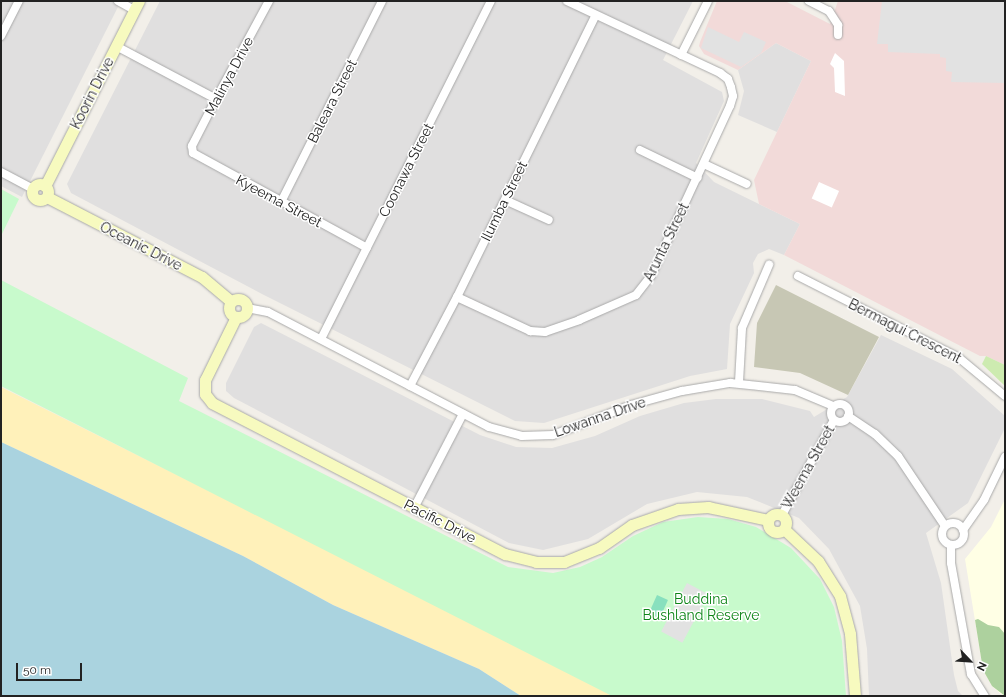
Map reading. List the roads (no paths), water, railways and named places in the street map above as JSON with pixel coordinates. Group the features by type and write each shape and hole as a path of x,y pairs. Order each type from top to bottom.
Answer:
{"street":[{"path":"1,36 19,1"},
{"path":"118,1 137,5"},
{"name":"Malinya Drive","path":"193,153 192,146 269,1"},
{"name":"Baleara Street","path":"281,202 382,1"},
{"name":"Coonawa Street","path":"321,339 491,1"},
{"path":"567,1 681,55 708,1"},
{"path":"810,1 829,11 838,25 838,35"},
{"name":"Koorin Drive","path":"45,186 137,5"},
{"name":"Ilumba Street","path":"410,386 457,297 596,15"},
{"path":"116,46 216,99"},
{"name":"Arunta Street","path":"457,297 530,331 544,332 620,303 636,295 651,276 698,178 733,96 728,79 720,73 681,55"},
{"path":"640,150 698,178"},
{"name":"Kyeema Street","path":"193,153 367,248"},
{"path":"704,164 747,184"},
{"path":"1,172 33,190"},
{"path":"38,184 45,186 48,190 47,197 38,200 34,197 33,190 38,184"},
{"name":"Oceanic Drive","path":"47,197 202,277 231,301"},
{"path":"505,200 549,220"},
{"path":"739,382 742,328 770,265"},
{"name":"Bermagui Crescent","path":"798,276 958,358 1005,396"},
{"path":"240,299 245,302 247,308 244,316 236,317 228,309 231,301 240,299"},
{"name":"Lowanna Drive","path":"247,308 268,312 463,414 504,432 522,436 553,435 631,405 682,391 739,382 795,390 833,406"},
{"name":"Pacific Drive","path":"236,317 205,380 204,386 208,399 414,508 505,554 549,563 582,556 632,525 678,509 708,507 768,520"},
{"path":"848,416 842,421 834,420 831,413 833,406 845,405 848,416 875,434 898,456 944,526 942,536 951,545 951,563 971,674 985,696"},
{"path":"414,508 463,414"},
{"name":"Weema Street","path":"782,515 834,420"},
{"path":"951,545 961,541 963,530 984,500 1005,457"},
{"path":"776,514 782,515 786,520 784,529 779,532 772,531 768,527 768,520 776,514"},
{"path":"944,526 957,523 963,530"},
{"path":"784,529 818,561 840,596 850,634 855,696"}],"water":[{"path":"1,442 243,556 333,605 479,669 521,696 1,696"}],"park label":[{"name":"Buddina Bushland Reserve","path":"701,608"}]}
